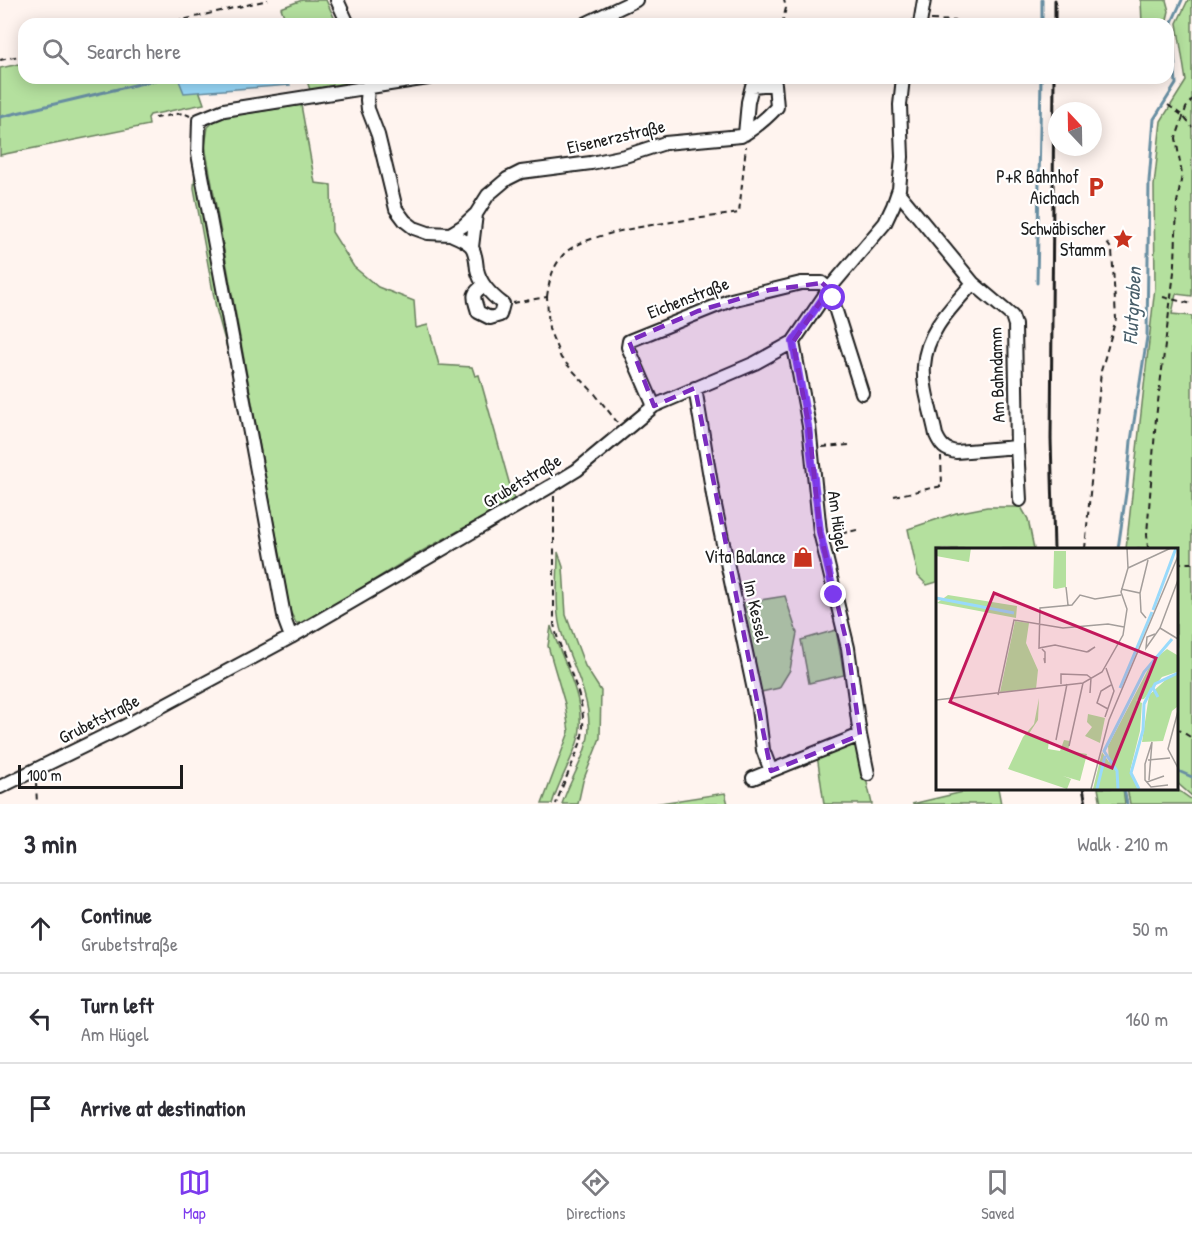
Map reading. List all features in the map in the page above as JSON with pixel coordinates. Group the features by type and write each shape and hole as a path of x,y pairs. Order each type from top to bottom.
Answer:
{"street":[{"path":"337,0 345,18"},
{"path":"598,18 636,0"},
{"path":"922,18 924,0"},
{"path":"291,637 285,621 198,154 200,120 224,110 363,84"},
{"path":"368,84 368,109 378,135 396,209 414,228 428,233 450,234 462,239 472,247"},
{"name":"Grubetstraße","path":"0,788 36,772 291,637 551,486 577,470 654,406 754,363 793,342 829,289 885,223 898,192 902,157 900,105 902,84"},
{"name":"Eisenerzstraße","path":"450,234 476,214 496,187 521,172 591,164 677,141 743,135"},
{"name":"Am Bahndamm","path":"898,192 973,283 1012,316 1015,325 1020,500"},
{"name":"Eisenerzstraße","path":"476,214 472,247 478,272 493,297 503,304"},
{"name":"Eichenstraße","path":"654,406 628,347 629,341 633,338 709,308 769,290 801,283 822,283 829,289"},
{"path":"940,444 925,382 923,367 926,349 943,316 973,283"},
{"path":"484,285 475,292 473,297 478,312 490,318 500,315 503,304"},
{"path":"829,289 862,393"},
{"name":"Am Hügel","path":"793,342 801,378 821,538 848,648 868,774"},
{"name":"Im Kessel","path":"695,388 714,501 758,709 763,750 771,771"},
{"name":"Am Bahndamm","path":"940,444 947,451 956,452 1017,447"},
{"path":"753,778 860,735"}],"path":[{"path":"191,18 268,0"},
{"path":"784,0 786,8 784,18"},
{"path":"0,60 18,56"},
{"path":"1148,548 1156,418 1172,301 1177,203 1182,175 1176,138 1183,116 1192,99"},
{"path":"1168,105 1183,116 1192,127"},
{"path":"155,118 183,113 200,120"},
{"path":"624,431 595,394 561,358 549,329 547,297 549,276 564,254 580,242 605,234 739,213 746,144 743,135"},
{"path":"1084,548 1101,371 1116,319 1112,250 1105,240"},
{"path":"503,304 547,297"},
{"path":"1163,297 1192,304"},
{"path":"811,448 849,444"},
{"path":"894,496 942,486 940,444"},
{"path":"551,486 555,499 552,581 554,624 557,641 577,687 583,726 580,742 556,804"},
{"path":"821,538 861,529"},
{"path":"1177,729 1192,738"},
{"path":"36,772 37,804"}],"highlighted area":[{"path":"822,283 829,289 793,342 809,426 820,532 848,648 860,735 771,771 695,388 654,406 629,341 698,311 769,290"}],"green space":[{"path":"302,0 326,0 334,18 285,18 281,8"},
{"path":"1141,0 1166,0 1169,11 1167,18 1142,18"},
{"path":"1188,0 1192,0 1192,296 1176,294 1172,314 1192,316 1192,796 1177,783 1177,548 1126,548 1155,287 1154,186 1161,121 1186,81 1177,23"},
{"path":"18,64 18,84 197,84 204,104 150,115 149,125 0,155 0,68"},
{"path":"308,84 340,84 310,90"},
{"path":"301,105 315,183 331,185 332,232 354,267 378,287 414,301 416,328 428,325 439,365 472,367 475,376 479,375 514,500 415,555 304,623 296,623 290,611 205,146 208,127 218,118"},
{"path":"196,157 235,377 216,308 194,188"},
{"path":"987,507 1021,507 1028,519 1034,548 936,548 936,582 927,585 918,576 908,529 956,513"},
{"path":"558,552 563,567 566,615 585,666 601,691 600,738 583,781 578,804 562,804 583,756 589,726 583,691 560,625 557,605"},
{"path":"785,596 797,633 790,670 779,688 761,692 742,603"},
{"path":"551,626 573,683 580,713 580,728 577,743 552,804 542,804 569,732 565,704 548,646"},
{"path":"836,630 844,675 809,683 801,640"},
{"path":"857,740 872,804 824,804 817,755"},
{"path":"976,789 998,789 1001,804 912,804"},
{"path":"1098,789 1123,789 1125,804 1101,804"},
{"path":"1127,789 1176,789 1192,800 1192,804 1130,804"},
{"path":"725,793 728,804 654,804"}],"water":[{"path":"180,84 290,85 184,93"}],"waterway":[{"path":"1042,0 1042,18"},
{"name":"Flutgraben","path":"1174,18 1182,0"},
{"name":"Flutgraben","path":"1118,548 1147,337 1149,181 1154,119 1176,84 1174,53"},
{"path":"0,117 139,84"},
{"path":"1037,283 1041,84"},
{"name":"Flutgraben","path":"1177,770 1192,777"},
{"path":"1124,789 1127,804"}],"railway":[{"path":"1055,0 1055,18"},
{"path":"1054,84 1051,439 1054,548"},
{"path":"1083,789 1086,804"}],"place":[{"name":"P+R Bahnhof Aichach","path":"1096,187"},
{"name":"Schwäbischer Stamm","path":"1123,239"},
{"name":"Vita Balance","path":"803,557"}],"route":[{"path":"833,298 829,289 793,342 808,426 820,532 834,595"}]}
